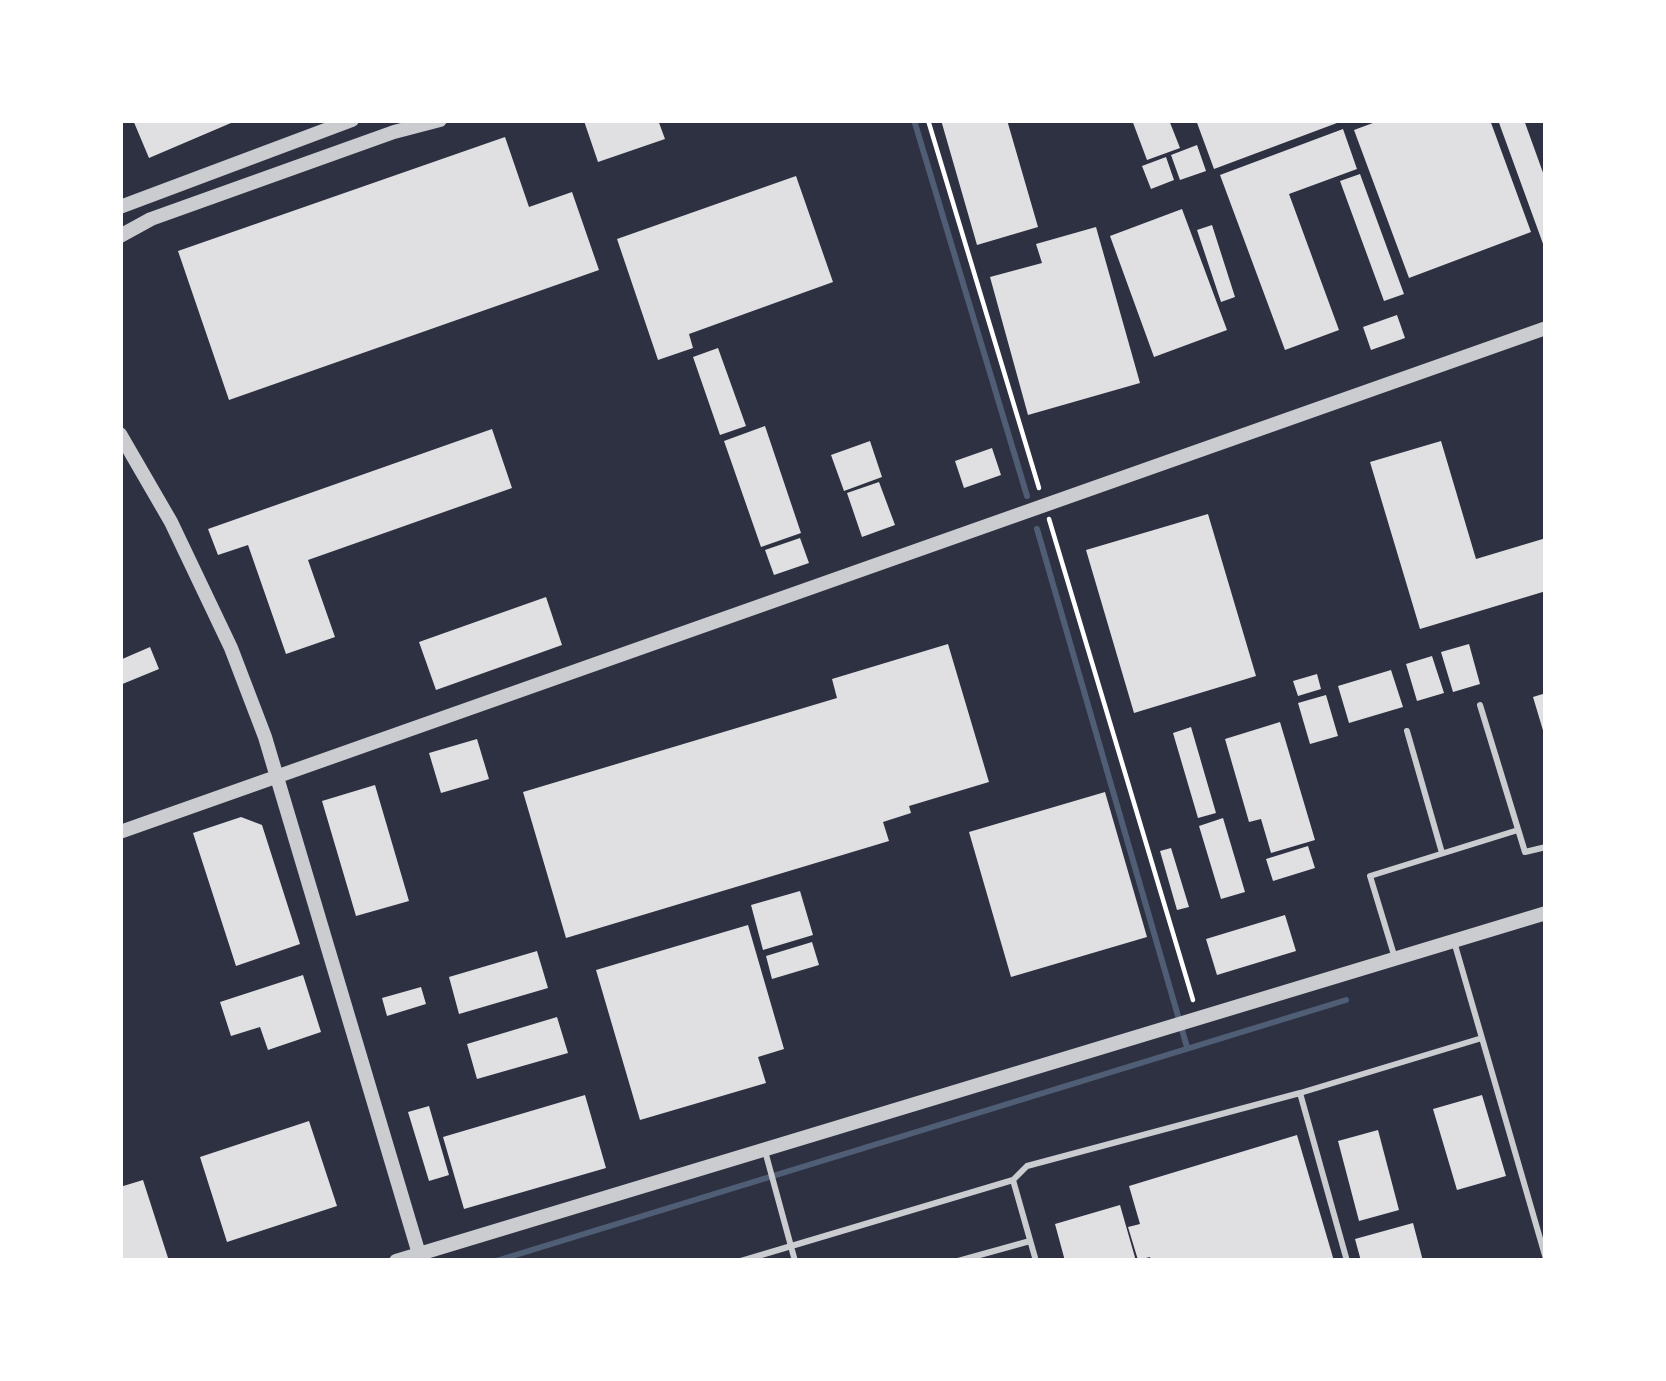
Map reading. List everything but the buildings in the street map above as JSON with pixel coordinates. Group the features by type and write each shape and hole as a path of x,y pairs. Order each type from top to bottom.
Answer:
{"street":[{"path":"120,207 352,120"},
{"path":"120,236 173,211 440,120"},
{"path":"120,832 1546,328"},
{"path":"120,434 171,522 231,648 278,775 418,1255"},
{"path":"396,1261 1546,913"}],"lane":[{"path":"1480,705 1526,852 1546,847"},
{"path":"1407,731 1442,854"},
{"path":"1395,959 1370,876 1519,830"},
{"path":"1454,941 1545,1255"},
{"path":"741,1261 1012,1180 1027,1166 1300,1093 1482,1038"},
{"path":"1300,1093 1348,1261"},
{"path":"764,1147 795,1261"},
{"path":"1012,1180 1036,1261"},
{"path":"958,1261 1030,1241"}],"path":[{"path":"928,120 1040,490"},
{"path":"1049,519 1192,1000"}],"waterway":[{"path":"914,120 1027,496"},
{"path":"1037,529 1187,1047"},
{"path":"496,1261 1346,1000"}]}
